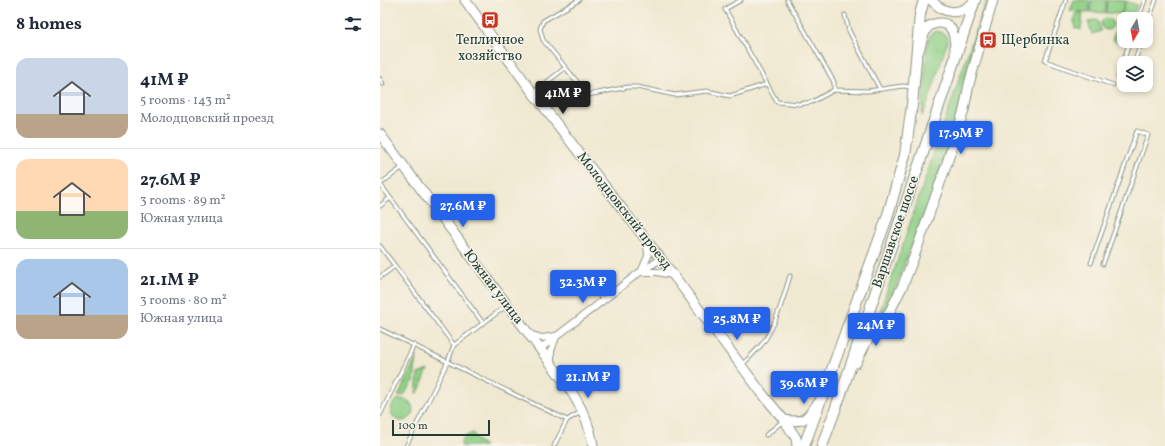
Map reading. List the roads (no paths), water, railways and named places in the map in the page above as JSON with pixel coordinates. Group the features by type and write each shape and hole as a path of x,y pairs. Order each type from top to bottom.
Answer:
{"main road":[{"name":"Варшавское шоссе","path":"804,446 887,218 896,188 908,136 914,88 920,14 924,0"},
{"name":"Варшавское шоссе","path":"822,446 975,0"}],"street":[{"name":"Молодцовский проезд","path":"465,0 533,93 784,420 796,438 797,446"},
{"path":"931,0 938,8 950,12 961,11 975,0"},
{"path":"842,391 863,348 890,311 897,298 914,257 964,110 971,76 992,0"},
{"path":"916,63 925,32 928,27 938,23 947,25 951,28 953,33 955,42 954,63"},
{"name":"Южная улица","path":"380,134 569,388 583,411 593,446"},
{"path":"640,272 648,256 647,241"},
{"path":"540,349 640,272 661,259"},
{"path":"640,272 657,272 674,276"},
{"path":"528,334 542,338 556,336"},
{"path":"552,366 550,351 556,336"},
{"path":"784,420 797,422 805,419 809,416 824,394"}],"lane":[{"path":"579,0 543,22 540,29 543,40 588,95 628,87 675,94 707,90 730,96 767,84"},
{"path":"741,0 725,9 777,102 799,104 812,102 834,90 868,91 902,86 914,88"},
{"path":"787,0 834,82 834,90"},
{"path":"1066,0 1045,61 1113,85"},
{"path":"1141,12 1145,0"},
{"path":"1152,12 1156,0"},
{"path":"844,15 848,30 880,89"},
{"path":"533,93 565,68"},
{"path":"380,79 383,84"},
{"path":"1091,263 1137,131 1148,135 1103,264"},
{"path":"404,166 380,184 484,323"},
{"path":"380,206 390,198"},
{"path":"380,246 454,345"},
{"path":"380,277 395,266"},
{"path":"742,365 762,344 775,321 790,276"},
{"path":"594,281 592,286 603,300"},
{"path":"406,446 448,362 454,345 507,305"},
{"path":"380,329 567,420"},
{"path":"380,415 414,345"},
{"path":"554,446 567,420 583,411"},
{"path":"766,435 784,420"}],"place":[{"name":"Тепличное хозяйство","path":"490,20"},
{"name":"Щербинка","path":"988,40"}]}
